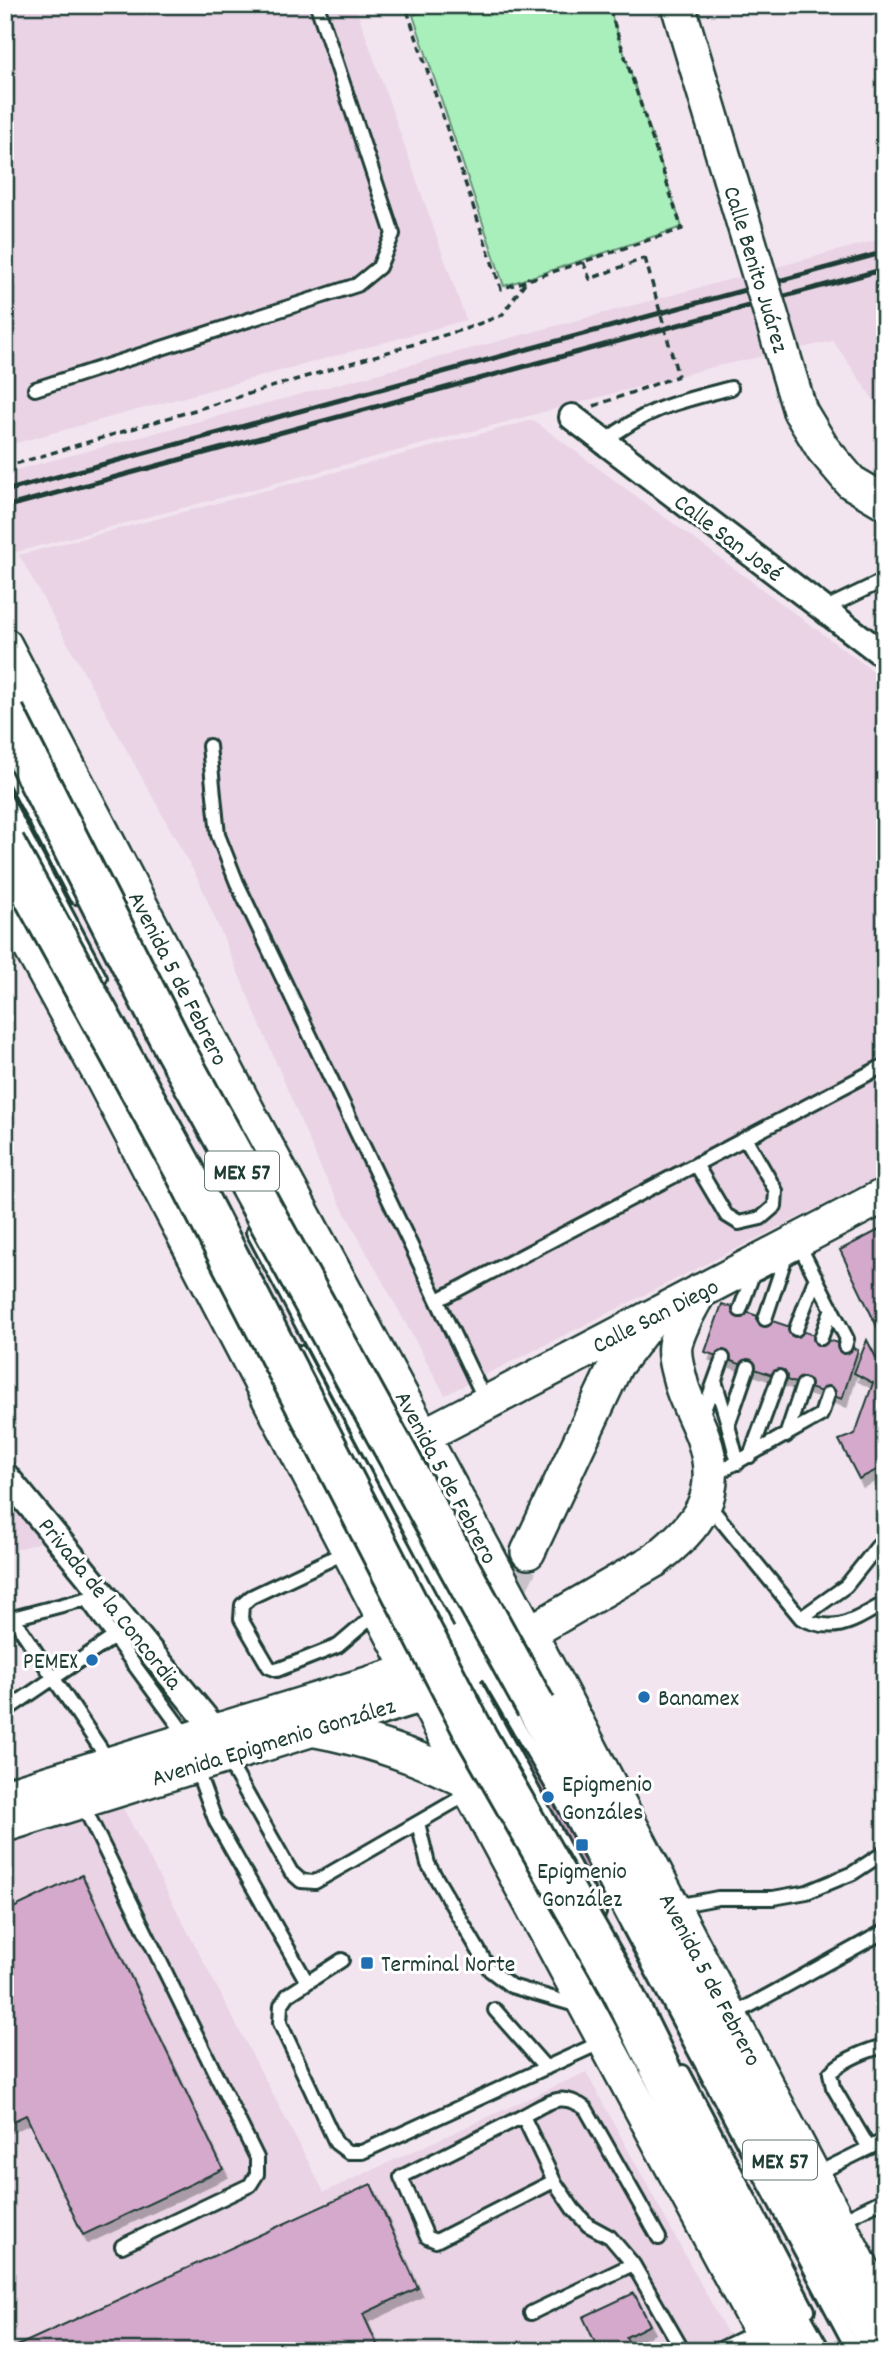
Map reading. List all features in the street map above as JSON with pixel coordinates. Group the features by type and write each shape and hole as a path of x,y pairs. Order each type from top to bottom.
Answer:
{"highway":[{"name":"Avenida 5 de Febrero","path":"5,714 174,1048 536,1707 883,2351"},
{"name":"MEX 57","path":"5,844 183,1168 475,1734 620,1987 729,2208 813,2339"}],"main road":[{"name":"Calle Benito Juárez","path":"678,5 800,411 823,449 851,482 885,502"},
{"name":"Avenida 5 de Febrero","path":"5,645 253,1121 524,1621 885,2312"},
{"path":"5,901 109,1092 468,1786 765,2340"},
{"path":"253,1121 332,1286 431,1481"},
{"name":"Calle San Diego","path":"425,1435 885,1195"},
{"path":"700,1291 682,1324 675,1347 677,1369 713,1426 704,1437 718,1481"},
{"path":"528,1552 616,1366 655,1314"},
{"name":"Avenida Epigmenio González","path":"5,1825 81,1801 206,1748 416,1683 524,1621 584,1601 655,1560 689,1532 718,1481"},
{"name":"Avenida Epigmenio González","path":"5,1796 110,1764 206,1748 311,1721 378,1695"},
{"path":"5,1809 311,1721 401,1751 468,1786"},
{"path":"537,1879 684,2158 718,2254"}],"street":[{"name":"Calle San José","path":"572,417 885,656"},
{"name":"Privada de la Concordia","path":"5,1475 206,1748"}],"lane":[{"path":"35,388 357,285 379,267 393,234 317,5"},
{"path":"604,442 630,420 674,402 732,388"},
{"path":"824,609 878,583"},
{"path":"209,746 218,835 237,883 486,1402"},
{"path":"5,762 83,911"},
{"path":"5,799 110,996"},
{"path":"438,1300 885,1065"},
{"path":"697,1166 726,1215 739,1223 761,1218 775,1206 776,1191 746,1139"},
{"path":"247,1219 608,1930"},
{"path":"793,1242 832,1308 847,1339 845,1346"},
{"path":"765,1319 793,1242"},
{"path":"740,1310 757,1261"},
{"path":"796,1329 816,1277"},
{"path":"821,1338 832,1308"},
{"path":"293,1339 468,1653 567,1811 854,2351"},
{"path":"713,1426 715,1381 723,1358"},
{"path":"713,1426 748,1367"},
{"path":"750,1456 779,1377"},
{"path":"713,1426 715,1381"},
{"path":"786,1436 803,1385"},
{"path":"828,1394 821,1415 750,1456 718,1481 801,1618 820,1627 836,1627 885,1603"},
{"path":"801,1618 846,1586 885,1537"},
{"path":"348,1551 251,1597 242,1605 241,1619 269,1667 277,1670 338,1646 379,1611"},
{"path":"110,1764 10,1620 96,1596 114,1637 206,1748 291,1872 302,1881 314,1882 418,1823 468,1786"},
{"path":"5,1711 114,1637"},
{"path":"206,1748 216,1822 307,1982"},
{"path":"81,1801 257,2158 257,2174 250,2185 122,2246"},
{"path":"418,1823 428,1864 490,1970 511,1986 587,2008"},
{"path":"673,1906 718,1898 773,1898 807,1892 853,1873 885,1852"},
{"path":"730,2017 885,1931"},
{"path":"341,1960 288,1995 281,2006 280,2023 336,2143 348,2152 362,2152 604,2041"},
{"path":"495,2010 547,2068"},
{"path":"869,2148 833,2087 830,2073 868,2050 880,2047 885,2049"},
{"path":"679,2064 813,2339"},
{"path":"554,2181 436,2241 427,2237 401,2178 556,2099 573,2099 586,2109 659,2238"},
{"path":"523,2116 554,2181 588,2225 610,2237 633,2264 683,2351"},
{"path":"813,2176 885,2140"},
{"path":"838,2223 885,2199"},
{"path":"531,2313 633,2264"},
{"path":"716,2351 765,2340"}],"path":[{"path":"433,5 408,13 501,289 682,229 608,5"},
{"path":"583,262 590,279 645,258 678,376 604,401"},
{"path":"5,467 468,328 502,315 528,279"}],"shaded area":[{"path":"5,5 355,5 466,320 5,446"},
{"path":"885,238 885,416 833,341 709,368 5,555 5,473"},
{"path":"533,420 885,680 885,1174 445,1395 322,1171 200,883 19,555"},
{"path":"5,1480 53,1538 5,1553"},
{"path":"122,1806 324,2192 586,2072 737,2351 5,2351 5,1842"}],"green space":[{"path":"444,5 608,5 682,227 504,286 413,15"}],"building":[{"path":"885,1227 885,1343 840,1250"},
{"path":"722,1304 858,1350 842,1399 705,1352"},
{"path":"867,1340 885,1375 885,1466 859,1479 839,1440 855,1434 873,1383 854,1373"},
{"name":"Epigmenio Gonzáles","path":"508,1714 596,1876 588,1881 499,1718"},
{"path":"82,1875 223,2169 83,2235 26,2115 5,2125 5,1912"},
{"path":"371,2184 418,2288 363,2314 380,2351 6,2351"},
{"path":"634,2293 650,2325 626,2337 633,2351 599,2351 583,2317"}],"tunnel":[{"path":"495,1740 486,1678 497,1611 528,1552"}],"railway":[{"path":"5,491 885,252"},
{"path":"5,507 885,269"}],"place":[{"name":"PEMEX","path":"92,1660"},
{"name":"Banamex","path":"644,1697"},
{"name":"Epigmenio Gonzáles","path":"548,1797"},
{"name":"Epigmenio González","path":"582,1845"},
{"name":"Terminal Norte","path":"367,1963"}]}
